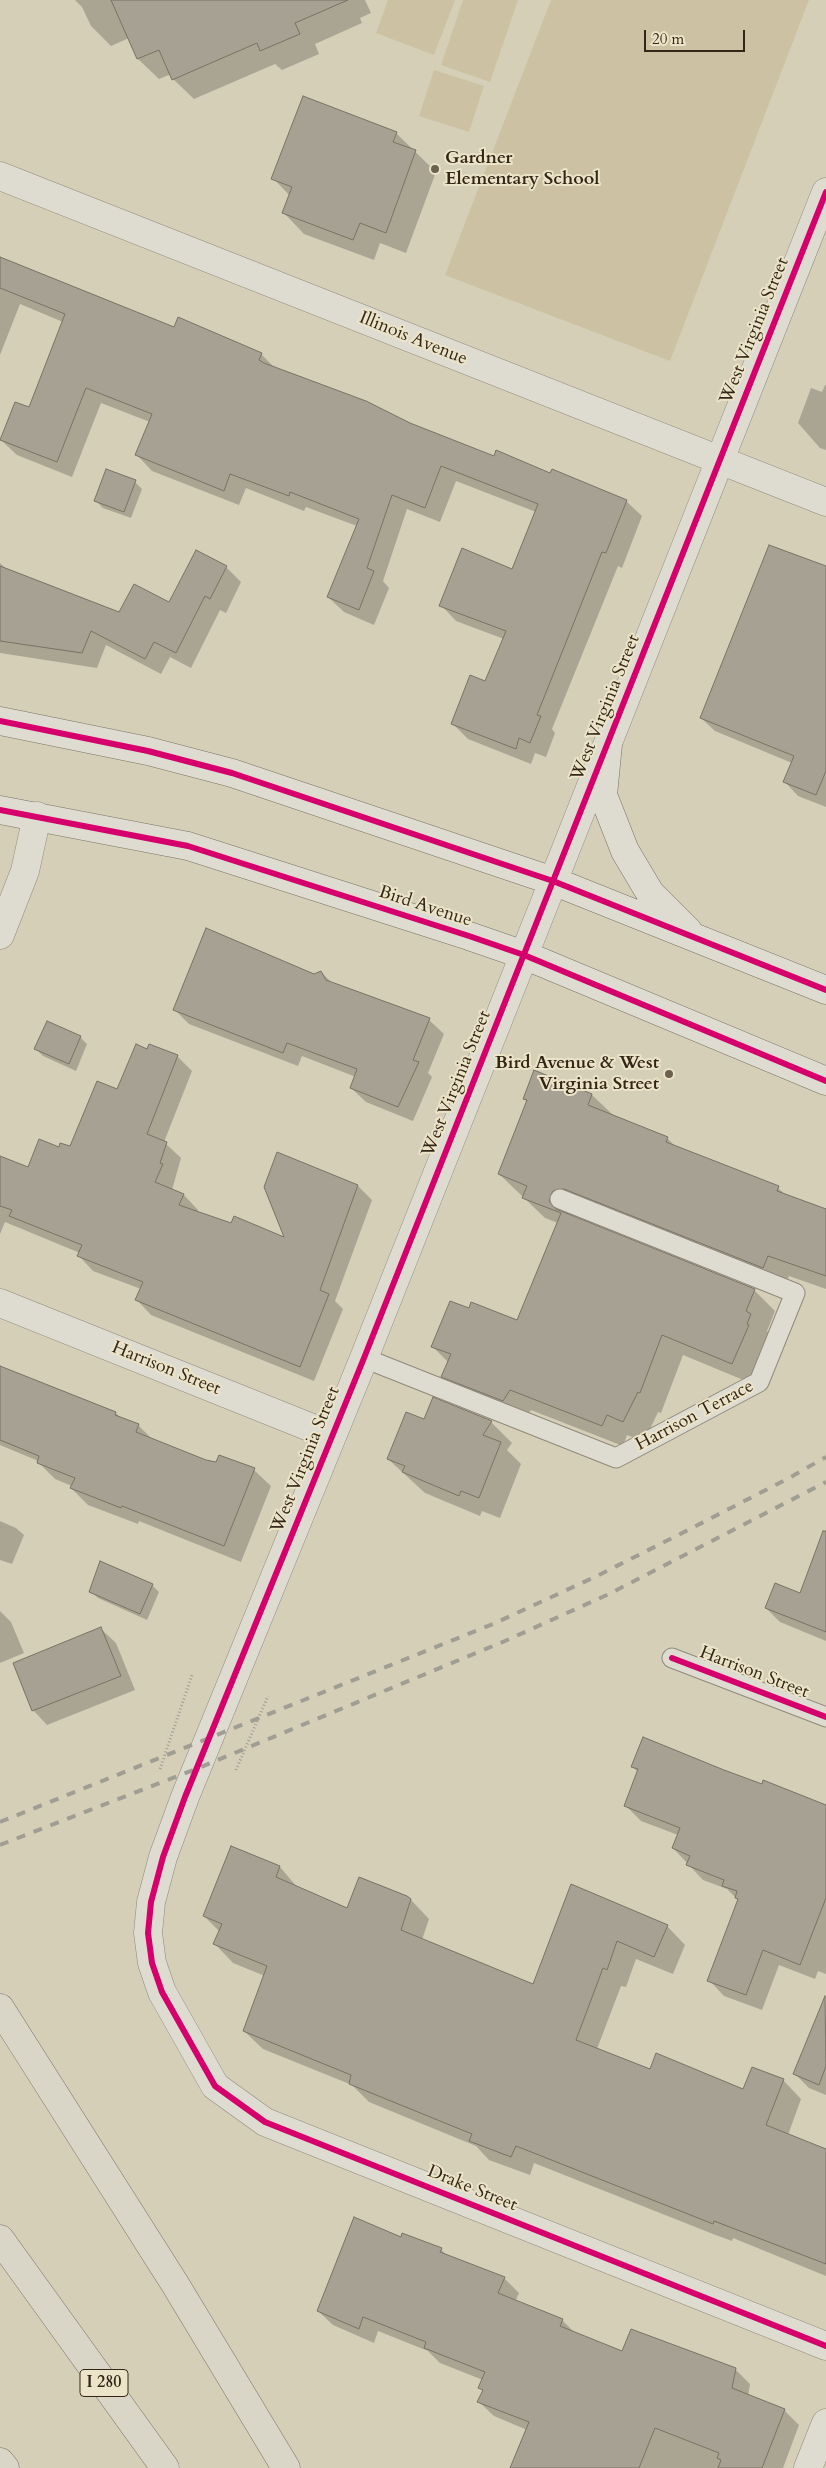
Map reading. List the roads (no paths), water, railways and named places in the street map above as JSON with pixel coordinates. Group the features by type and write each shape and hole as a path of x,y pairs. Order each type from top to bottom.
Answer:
{"highway":[{"path":"0,2008 175,2284 286,2468"},
{"name":"I 280","path":"0,2239 166,2468"},
{"path":"0,2462 4,2468"}],"street":[{"name":"Illinois Avenue","path":"0,176 826,502"},
{"name":"West Virginia Street","path":"162,1992 152,1963 148,1932 151,1902 185,1797 364,1358 826,192"},
{"path":"0,721 148,751 232,773 553,881 826,990"},
{"path":"608,744 603,795 625,851 650,893 696,939"},
{"name":"Bird Avenue","path":"0,810 188,846 524,955 826,1081"},
{"path":"0,935 25,872 37,816"},
{"name":"Harrison Street","path":"0,1304 332,1436"},
{"name":"Drake Street","path":"162,1992 215,2086 265,2122 826,2346"},
{"path":"808,2468 826,2423"}],"lane":[{"name":"Harrison Terrace","path":"364,1358 616,1458 759,1382 795,1292 560,1199"},
{"name":"Harrison Street","path":"672,1658 826,1717"}],"railway":[{"path":"0,1822 493,1624 597,1576 789,1478 826,1457"},
{"path":"0,1845 196,1769 505,1641 609,1594 826,1482"}],"place":[{"name":"Gardner Elementary School","path":"435,169"},
{"name":"Bird Avenue & West Virginia Street","path":"669,1074"}]}
